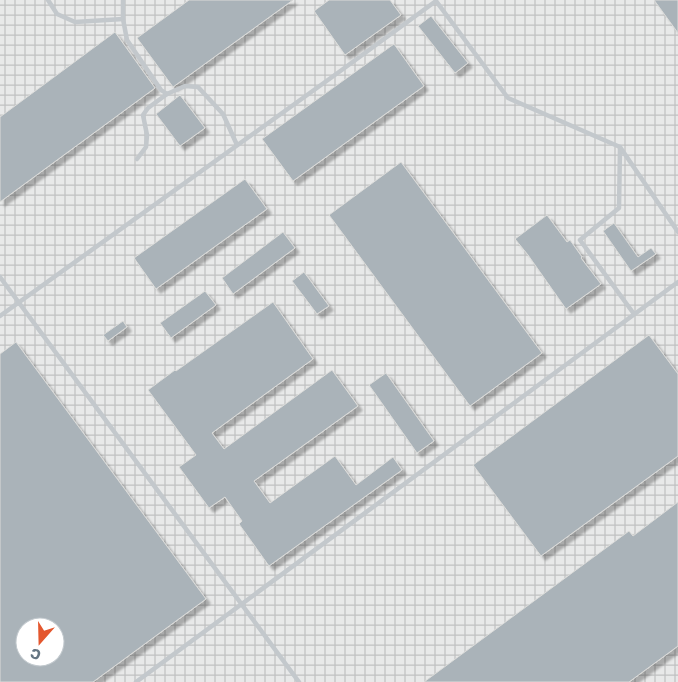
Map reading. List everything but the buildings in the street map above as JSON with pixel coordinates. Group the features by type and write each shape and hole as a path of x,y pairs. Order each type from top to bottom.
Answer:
{"lane":[{"path":"48,0 57,14 75,22 123,19"},
{"path":"123,0 123,19 127,40 161,90 167,94"},
{"path":"0,316 436,1 508,98 620,147 678,232"},
{"path":"137,159 146,147 147,136 143,115 148,108 167,94 185,86 198,87 223,114 237,145"},
{"path":"620,147 619,208 580,240 634,314"},
{"path":"0,277 299,682"},
{"path":"136,682 678,282"}],"shaded area":[{"path":"0,0 678,0 678,682 0,682"}]}
